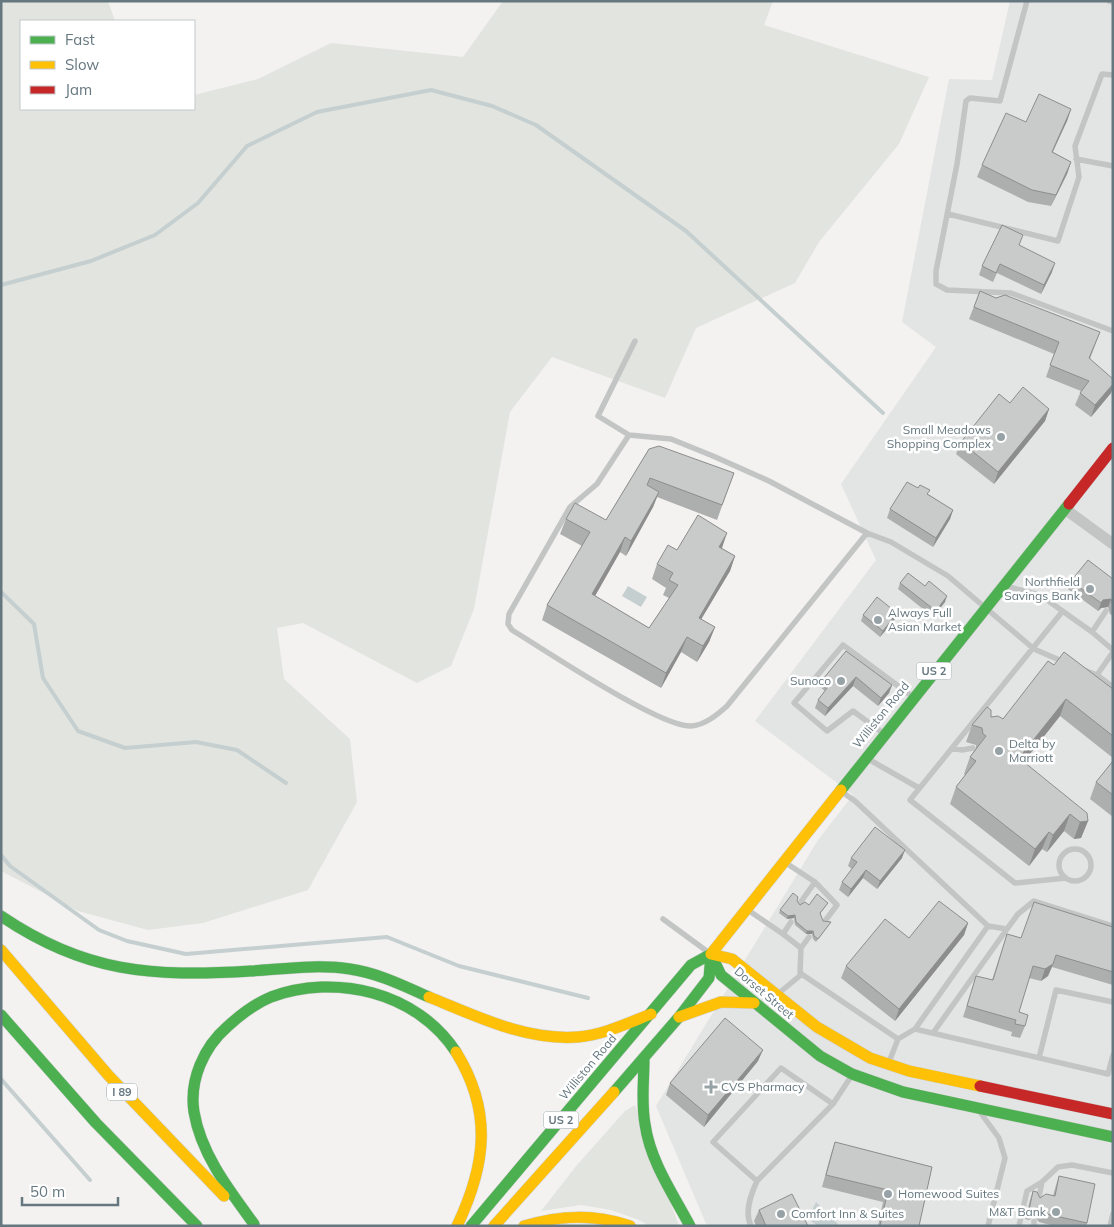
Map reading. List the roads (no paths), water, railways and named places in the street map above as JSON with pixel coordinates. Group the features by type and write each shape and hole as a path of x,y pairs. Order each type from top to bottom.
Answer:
{"main road":[{"name":"Williston Road","path":"470,1226 691,965 711,954 839,790 1113,448"},
{"path":"1,916 48,945 82,959 113,968 188,974 321,967 353,969 403,986 502,1026 543,1037 579,1037 621,1026 651,1014"},
{"name":"I 89","path":"1,950 60,1023 116,1087 186,1159 255,1225"},
{"name":"Dorset Street","path":"711,954 732,959 831,1036 870,1058 964,1083 1113,1114"},
{"name":"Dorset Street","path":"711,954 721,975 812,1051 852,1074 882,1086 978,1109 1113,1137"},
{"name":"US 2","path":"494,1226 644,1059 679,1017 709,978 711,954"},
{"path":"255,1225 216,1168 201,1136 194,1100 199,1066 217,1036 250,1008 293,990 335,986 363,990 399,1002 436,1028 461,1059 475,1092 483,1130 478,1172 458,1226"},
{"path":"679,1017 722,1002 754,1003"},
{"path":"1,1015 53,1077 134,1164 197,1226"},
{"path":"644,1059 643,1116 647,1136 654,1156 690,1226"},
{"path":"882,1086 889,1064"},
{"path":"524,1226 570,1215 600,1217 630,1226"}],"street":[{"path":"1065,509 1113,544"}],"lane":[{"path":"1027,1 1000,101 970,98 966,101 948,214 935,277 936,284 947,290 1011,293 1113,331"},
{"path":"1109,1 1113,2"},
{"path":"948,214 1058,241 1079,177 1074,146 1102,74 1113,75"},
{"path":"1076,159 1113,166"},
{"path":"635,341 598,416 629,435 671,439 713,456 769,481 867,533 912,553 948,576 1034,649 1070,664"},
{"path":"629,435 597,484 570,507 509,614 508,624 512,630 642,708 671,723 691,726 711,719 727,706 867,533"},
{"path":"1003,586 1040,595 1092,632 1113,651 1097,675"},
{"path":"1092,632 1106,611"},
{"path":"1062,612 988,709 952,748 910,800 1015,883 1066,878 1081,880 1089,874 1090,859 1083,851 1073,849 1060,859 1060,870 1066,878"},
{"path":"884,734 853,711 826,731 794,703 843,645 913,698"},
{"path":"1079,668 1097,675 1113,687"},
{"path":"952,748 962,750 973,748"},
{"path":"866,757 919,788"},
{"path":"839,790 855,801 988,926 1007,929"},
{"path":"784,861 815,882 837,905 825,921"},
{"path":"800,902 815,882"},
{"path":"932,1033 1018,914 1034,901 1113,926"},
{"path":"746,909 801,948"},
{"path":"663,919 711,954"},
{"path":"783,934 791,922"},
{"path":"889,1064 898,1039 915,1029 988,926"},
{"path":"802,974 801,948 810,936"},
{"path":"802,974 898,1039"},
{"path":"778,995 802,974"},
{"path":"1039,1058 1056,990 1113,1002"},
{"path":"915,1029 1108,1074 1113,1055"},
{"path":"757,1181 713,1142 781,1068 833,1104"},
{"path":"751,1226 748,1219 749,1204 757,1181 833,1104 852,1074"},
{"path":"978,1109 999,1138 1005,1158 988,1226"},
{"path":"1019,1226 1027,1190 1042,1182 1058,1166 1072,1165 1113,1173"},
{"path":"1038,1202 1042,1182"},
{"path":"1110,1226 1113,1214"}],"waterway":[{"path":"1,285 91,261 155,235 198,203 247,146 317,112 431,90 492,106 536,125 686,231 883,413"},
{"path":"1,592 34,624 43,678 78,731 125,748 196,742 237,750 286,783"},
{"path":"1,855 10,866 99,930 127,941 186,954 387,937 459,966 588,998"},
{"path":"1,1079 90,1180"}],"place":[{"name":"Small Meadows Shopping Complex","path":"1001,437"},
{"name":"Northfield Savings Bank","path":"1090,589"},
{"name":"Always Full Asian Market","path":"878,620"},
{"name":"Sunoco","path":"841,681"},
{"name":"Delta by Marriott","path":"999,751"},
{"name":"CVS Pharmacy","path":"711,1087"},
{"name":"Homewood Suites","path":"888,1194"},
{"name":"M&T Bank","path":"1056,1212"},
{"name":"Comfort Inn & Suites","path":"781,1214"}]}
